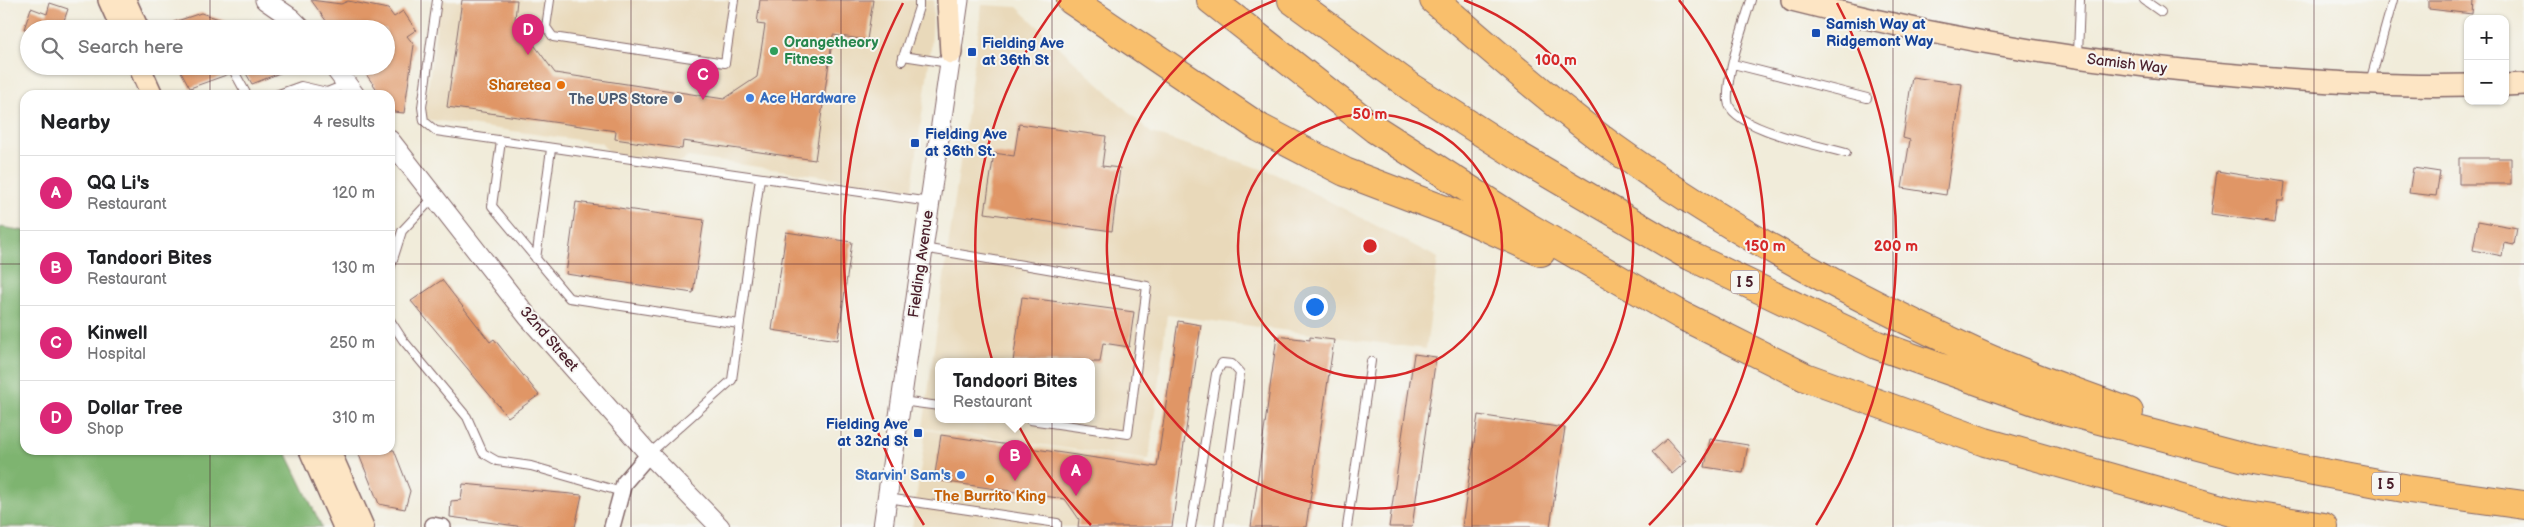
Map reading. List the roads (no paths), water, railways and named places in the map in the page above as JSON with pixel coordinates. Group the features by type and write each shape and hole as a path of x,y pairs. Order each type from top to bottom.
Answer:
{"highway":[{"path":"1071,0 1260,128 1345,172 1462,216 1681,315 1805,378 1985,442 2239,514 2324,527"},
{"path":"1211,0 1375,129 1528,228 1681,315"},
{"name":"I 5","path":"1292,0 1411,87 1520,157 1684,253 1868,341 2057,409 2249,459 2409,489 2524,505"},
{"path":"1434,0 1559,106 1614,148 1690,200 1778,252 1974,352 2249,459"}],"main road":[{"path":"114,0 120,20"},
{"path":"114,0 131,20"},
{"path":"948,0 950,58"},
{"name":"Samish Way","path":"1805,2 1917,31 2077,57 2187,71 2369,84 2464,85"},
{"path":"143,75 150,90"},
{"path":"158,75 164,90"},
{"path":"2509,85 2524,84"},
{"path":"312,455 344,527"},
{"path":"331,455 363,527"}],"street":[{"path":"266,0 293,20"},
{"name":"Fielding Avenue","path":"882,527 959,0"},
{"path":"340,75 351,90"},
{"name":"32nd Street","path":"395,146 528,316 649,454 720,527"},
{"path":"612,527 624,484 649,454"}],"lane":[{"path":"437,0 422,107 424,122 436,131 930,202"},
{"path":"550,0 546,27 553,37 725,64 734,0"},
{"path":"919,0 920,7 903,58 950,58"},
{"path":"1750,0 1733,64 1728,102 1734,114 1758,128 1846,153"},
{"path":"2077,57 2080,0"},
{"path":"2144,0 2162,12"},
{"path":"2369,84 2393,0"},
{"path":"1733,64 1867,98"},
{"path":"236,75 245,90"},
{"path":"290,90 301,86 314,90"},
{"path":"501,141 492,206 569,298 739,324"},
{"path":"536,259 551,148"},
{"path":"649,454 732,380 760,178"},
{"path":"395,253 402,231 434,197"},
{"path":"923,248 1147,286 1128,434 1051,423"},
{"path":"395,328 467,417 483,453 497,461 540,469 622,492"},
{"path":"1347,527 1371,361"},
{"path":"1191,527 1216,374 1222,363 1232,364 1240,373 1219,527"},
{"path":"901,401 935,405"},
{"path":"887,498 1057,523 1057,527"}],"place":[{"name":"Samish Way at Ridgemont Way","path":"1816,33"},
{"name":"Orangetheory Fitness","path":"774,51"},
{"name":"Fielding Ave at 36th St","path":"972,52"},
{"name":"Dollar Tree","path":"528,55"},
{"name":"Sharetea","path":"561,85"},
{"name":"Ace Hardware","path":"750,98"},
{"name":"The UPS Store","path":"678,99"},
{"name":"Kinwell","path":"703,100"},
{"name":"Fielding Ave at 36th St.","path":"915,143"},
{"name":"Fielding Ave at 32nd St","path":"918,433"},
{"name":"Starvin' Sam's","path":"961,475"},
{"name":"The Burrito King","path":"990,479"},
{"name":"Tandoori Bites","path":"1015,481"},
{"name":"QQ Li's","path":"1076,496"}]}
